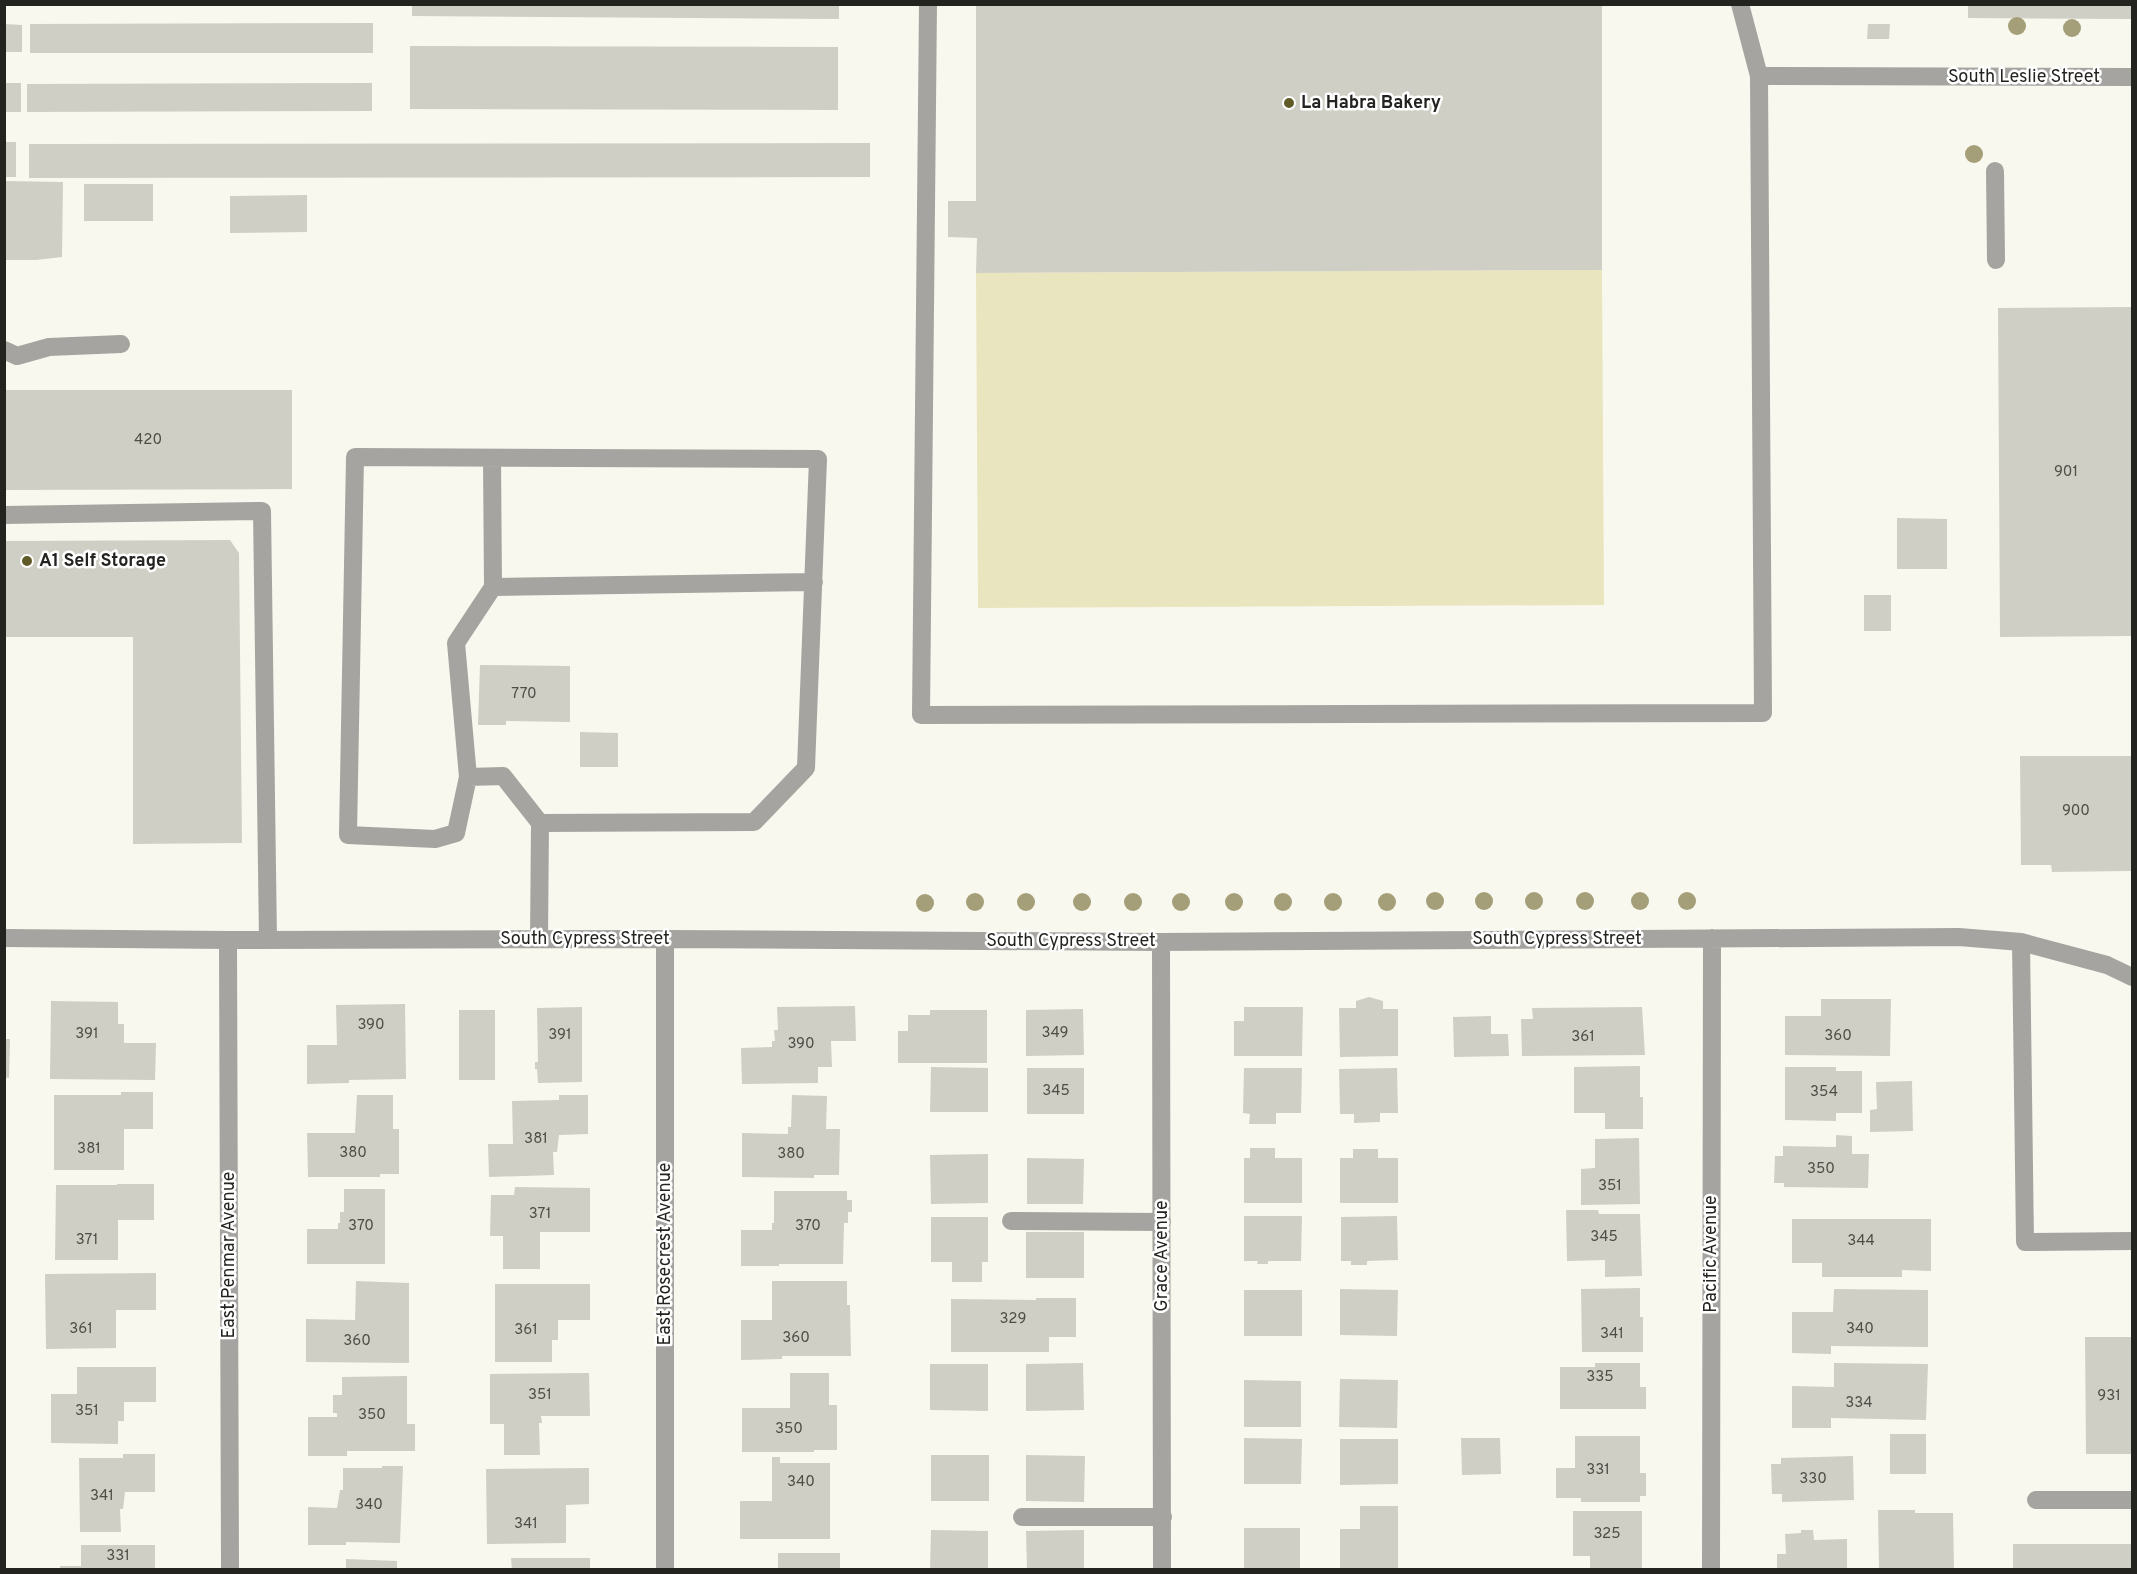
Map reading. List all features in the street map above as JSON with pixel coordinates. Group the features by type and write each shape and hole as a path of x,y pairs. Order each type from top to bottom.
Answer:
{"street":[{"path":"928,4 921,716 1764,713 1759,76 1740,4"},
{"name":"South Leslie Street","path":"1759,76 2133,77"},
{"path":"1995,171 1996,260"},
{"path":"4,350 17,356 49,347 121,344"},
{"path":"492,458 493,587 456,643 468,777 456,833 435,839 348,835 355,458 492,458 818,459 806,768 753,822 540,823"},
{"path":"4,515 262,511 268,940"},
{"path":"493,587 814,582"},
{"path":"468,777 503,776 540,823 539,939"},
{"name":"South Cypress Street","path":"4,938 1161,942 1959,937 2021,942 2107,965 2133,977"},
{"name":"Pacific Avenue","path":"1711,1569 1712,938"},
{"name":"East Rosecrest Avenue","path":"665,939 665,1569"},
{"name":"East Penmar Avenue","path":"228,940 230,1569"},
{"name":"Grace Avenue","path":"1161,942 1162,1569"},
{"path":"2021,942 2025,1242 2133,1241"},
{"path":"1011,1221 1162,1222"},
{"path":"2036,1500 2133,1500"},
{"path":"1022,1517 1163,1517"}],"shaded area":[{"path":"1602,270 1604,605 978,608 976,273"}],"building":[{"path":"412,4 839,4 839,19 412,16"},
{"name":"La Habra Bakery","path":"976,4 1602,4 1602,270 976,273 977,238 948,237 948,201 976,201"},
{"path":"1968,4 2132,4 2132,19 1968,18"},
{"path":"373,23 373,53 30,53 30,24"},
{"path":"4,24 22,25 22,52 4,52"},
{"path":"1868,24 1890,24 1889,39 1867,39"},
{"path":"410,46 838,47 838,110 410,109"},
{"path":"4,83 21,83 21,112 4,112"},
{"path":"372,83 372,111 27,112 27,84"},
{"path":"4,142 16,142 16,177 4,177"},
{"path":"870,143 870,177 29,178 29,144"},
{"path":"4,181 63,182 62,257 4,260"},
{"path":"84,184 153,184 153,221 84,221"},
{"path":"307,195 307,232 230,233 230,196"},
{"path":"2132,307 2132,636 2000,637 1998,308"},
{"path":"4,390 292,390 292,489 4,490"},
{"path":"1897,518 1947,519 1947,569 1897,569"},
{"path":"230,540 239,553 242,843 133,844 133,637 4,637 4,541"},
{"path":"1864,595 1891,595 1891,631 1864,631"},
{"path":"480,665 570,666 570,722 506,721 506,725 478,725"},
{"path":"580,732 618,733 618,767 580,767"},
{"path":"2020,756 2132,756 2132,871 2052,872 2051,865 2021,865"},
{"path":"1369,997 1383,1001 1383,1009 1398,1009 1398,1056 1340,1057 1339,1008 1356,1008 1356,1001"},
{"path":"1821,999 1891,999 1890,1056 1785,1055 1785,1016 1821,1016"},
{"path":"51,1001 118,1002 118,1024 124,1024 124,1043 156,1043 155,1080 50,1079"},
{"path":"405,1004 406,1079 349,1080 349,1083 307,1084 307,1045 337,1045 336,1005"},
{"path":"855,1006 856,1041 831,1041 832,1067 818,1067 818,1083 742,1084 741,1048 772,1047 772,1041 775,1041 774,1030 778,1030 777,1007"},
{"path":"582,1007 582,1082 538,1083 537,1069 535,1069 535,1062 538,1062 537,1008"},
{"path":"1244,1007 1303,1007 1302,1056 1234,1056 1234,1021 1244,1021"},
{"path":"1642,1007 1645,1055 1522,1056 1521,1019 1533,1019 1532,1008"},
{"path":"1083,1009 1084,1055 1026,1056 1026,1010"},
{"path":"459,1010 495,1010 495,1080 459,1080"},
{"path":"930,1010 987,1010 987,1063 898,1063 898,1031 908,1031 908,1015 930,1015"},
{"path":"1491,1016 1491,1034 1508,1034 1509,1056 1454,1057 1453,1017"},
{"path":"4,1039 10,1039 9,1078 4,1077"},
{"path":"1640,1066 1643,1129 1605,1129 1605,1113 1574,1113 1574,1067"},
{"path":"931,1067 988,1068 988,1112 930,1112"},
{"path":"1785,1067 1836,1067 1836,1071 1862,1071 1862,1113 1836,1113 1836,1121 1785,1120"},
{"path":"1027,1068 1084,1068 1084,1114 1027,1114"},
{"path":"1244,1068 1302,1068 1301,1113 1276,1113 1276,1124 1249,1124 1250,1114 1243,1113"},
{"path":"1397,1068 1398,1113 1380,1113 1380,1122 1354,1123 1354,1114 1340,1114 1339,1069"},
{"path":"1912,1081 1913,1131 1870,1132 1870,1110 1877,1109 1876,1082"},
{"path":"121,1092 153,1092 153,1129 124,1129 124,1170 54,1170 54,1095 121,1095"},
{"path":"357,1095 393,1095 393,1129 399,1129 399,1174 380,1174 380,1177 308,1177 307,1133 355,1133"},
{"path":"559,1095 588,1095 588,1134 559,1135 557,1152 553,1152 554,1175 489,1177 488,1144 513,1144 512,1101 559,1100"},
{"path":"792,1095 827,1096 826,1129 840,1129 839,1175 814,1175 814,1178 742,1177 742,1133 788,1134 788,1127 791,1127"},
{"path":"1836,1135 1852,1136 1852,1154 1869,1154 1868,1188 1784,1187 1784,1183 1774,1183 1775,1156 1783,1156 1783,1146 1836,1147"},
{"path":"1639,1138 1640,1204 1581,1205 1581,1169 1595,1168 1595,1139"},
{"path":"1250,1148 1275,1148 1275,1158 1302,1158 1302,1203 1244,1203 1244,1158 1250,1158"},
{"path":"1353,1149 1378,1149 1378,1158 1398,1158 1398,1203 1340,1203 1340,1158 1353,1158"},
{"path":"988,1154 988,1203 931,1204 930,1155"},
{"path":"1027,1158 1084,1159 1083,1204 1027,1204"},
{"path":"154,1184 154,1220 118,1220 118,1260 55,1260 56,1185"},
{"path":"515,1187 590,1188 590,1232 540,1232 540,1269 503,1269 503,1236 490,1236 491,1195 514,1195"},
{"path":"344,1189 385,1189 385,1264 307,1264 307,1229 338,1229 340,1212 344,1212"},
{"path":"774,1191 847,1191 847,1200 852,1200 852,1212 848,1212 848,1223 844,1223 843,1264 741,1266 741,1230 772,1230"},
{"path":"1566,1210 1598,1210 1599,1214 1640,1214 1642,1276 1605,1277 1605,1260 1567,1261"},
{"path":"1244,1216 1302,1216 1301,1261 1268,1261 1268,1264 1257,1264 1258,1261 1244,1261"},
{"path":"1397,1216 1398,1260 1367,1261 1367,1265 1351,1265 1351,1261 1341,1261 1341,1217"},
{"path":"931,1217 988,1217 988,1262 982,1262 982,1282 952,1282 952,1262 931,1262"},
{"path":"1792,1219 1931,1219 1931,1271 1902,1270 1902,1277 1822,1277 1822,1263 1792,1263"},
{"path":"1026,1232 1084,1232 1084,1278 1026,1278"},
{"path":"156,1273 156,1310 116,1310 116,1348 46,1349 45,1274"},
{"path":"356,1281 409,1283 409,1363 306,1362 306,1319 355,1320"},
{"path":"772,1281 847,1281 851,1356 782,1356 782,1359 741,1360 741,1320 772,1320"},
{"path":"495,1284 590,1284 590,1320 558,1320 558,1340 552,1340 552,1362 495,1362"},
{"path":"1640,1288 1643,1352 1582,1352 1581,1289"},
{"path":"1340,1289 1398,1290 1397,1336 1340,1335"},
{"path":"1834,1289 1928,1290 1928,1347 1831,1346 1831,1354 1792,1353 1792,1312 1833,1312"},
{"path":"1244,1290 1302,1290 1302,1336 1244,1336"},
{"path":"1036,1298 1076,1298 1076,1337 1049,1337 1049,1352 951,1352 951,1299 1036,1300"},
{"path":"2085,1337 2132,1337 2132,1454 2086,1454"},
{"path":"1083,1363 1084,1410 1026,1411 1026,1364"},
{"path":"1595,1363 1640,1363 1640,1387 1646,1387 1646,1409 1560,1409 1560,1367 1595,1367"},
{"path":"1834,1363 1928,1364 1926,1420 1831,1418 1831,1428 1792,1428 1792,1386 1834,1387"},
{"path":"930,1364 988,1364 988,1411 930,1410"},
{"path":"77,1367 156,1367 156,1402 124,1402 124,1421 118,1421 118,1444 51,1443 51,1394 77,1394"},
{"path":"589,1373 590,1416 541,1416 542,1423 539,1423 540,1455 504,1455 504,1424 490,1424 490,1374"},
{"path":"790,1373 829,1373 829,1405 837,1405 837,1450 742,1452 742,1408 790,1408"},
{"path":"407,1376 407,1424 415,1424 415,1451 347,1451 347,1456 308,1456 308,1417 337,1417 337,1413 333,1413 333,1395 342,1395 342,1377"},
{"path":"1340,1379 1398,1380 1397,1428 1339,1427"},
{"path":"1244,1380 1301,1381 1301,1427 1244,1427"},
{"path":"1890,1434 1926,1434 1926,1474 1890,1474"},
{"path":"1575,1436 1640,1436 1640,1473 1646,1473 1646,1496 1640,1496 1640,1502 1581,1502 1581,1498 1556,1498 1556,1468 1575,1468"},
{"path":"1244,1438 1302,1439 1301,1484 1244,1484"},
{"path":"1461,1438 1500,1438 1501,1474 1462,1475"},
{"path":"1340,1439 1398,1439 1398,1484 1340,1485"},
{"path":"123,1454 155,1454 155,1492 125,1492 123,1509 120,1509 121,1532 80,1532 79,1458 123,1458"},
{"path":"931,1455 989,1455 989,1501 931,1501"},
{"path":"1026,1455 1085,1456 1084,1502 1026,1501"},
{"path":"1853,1456 1854,1500 1782,1502 1782,1494 1772,1494 1771,1464 1781,1464 1781,1458"},
{"path":"772,1457 780,1457 780,1463 830,1463 830,1539 740,1539 740,1501 772,1501"},
{"path":"382,1466 403,1466 400,1543 346,1542 346,1545 308,1545 308,1507 337,1508 340,1490 343,1490 343,1468 382,1468"},
{"path":"589,1468 589,1504 566,1505 566,1543 487,1544 486,1469"},
{"path":"1360,1506 1398,1506 1398,1570 1340,1570 1340,1529 1360,1529"},
{"path":"1878,1510 1953,1513 1954,1570 1879,1570"},
{"path":"1573,1511 1642,1511 1642,1570 1590,1570 1590,1556 1573,1556"},
{"path":"1244,1528 1300,1528 1300,1570 1244,1570"},
{"path":"931,1530 988,1531 988,1570 930,1570"},
{"path":"1084,1530 1084,1570 1027,1570 1026,1531"},
{"path":"1801,1530 1813,1530 1814,1540 1847,1539 1847,1570 1777,1570 1777,1554 1786,1554 1785,1534 1801,1533"},
{"path":"2013,1544 2132,1544 2132,1570 2013,1570"},
{"path":"81,1545 155,1545 155,1570 60,1570 60,1566 81,1566"},
{"path":"778,1553 840,1553 840,1570 778,1570"},
{"path":"511,1558 590,1558 590,1570 512,1570"},
{"path":"346,1559 397,1561 397,1570 346,1570"}],"place":[{"name":"La Habra Bakery","path":"1289,103"},
{"name":"A1 Self Storage","path":"27,561"}]}
